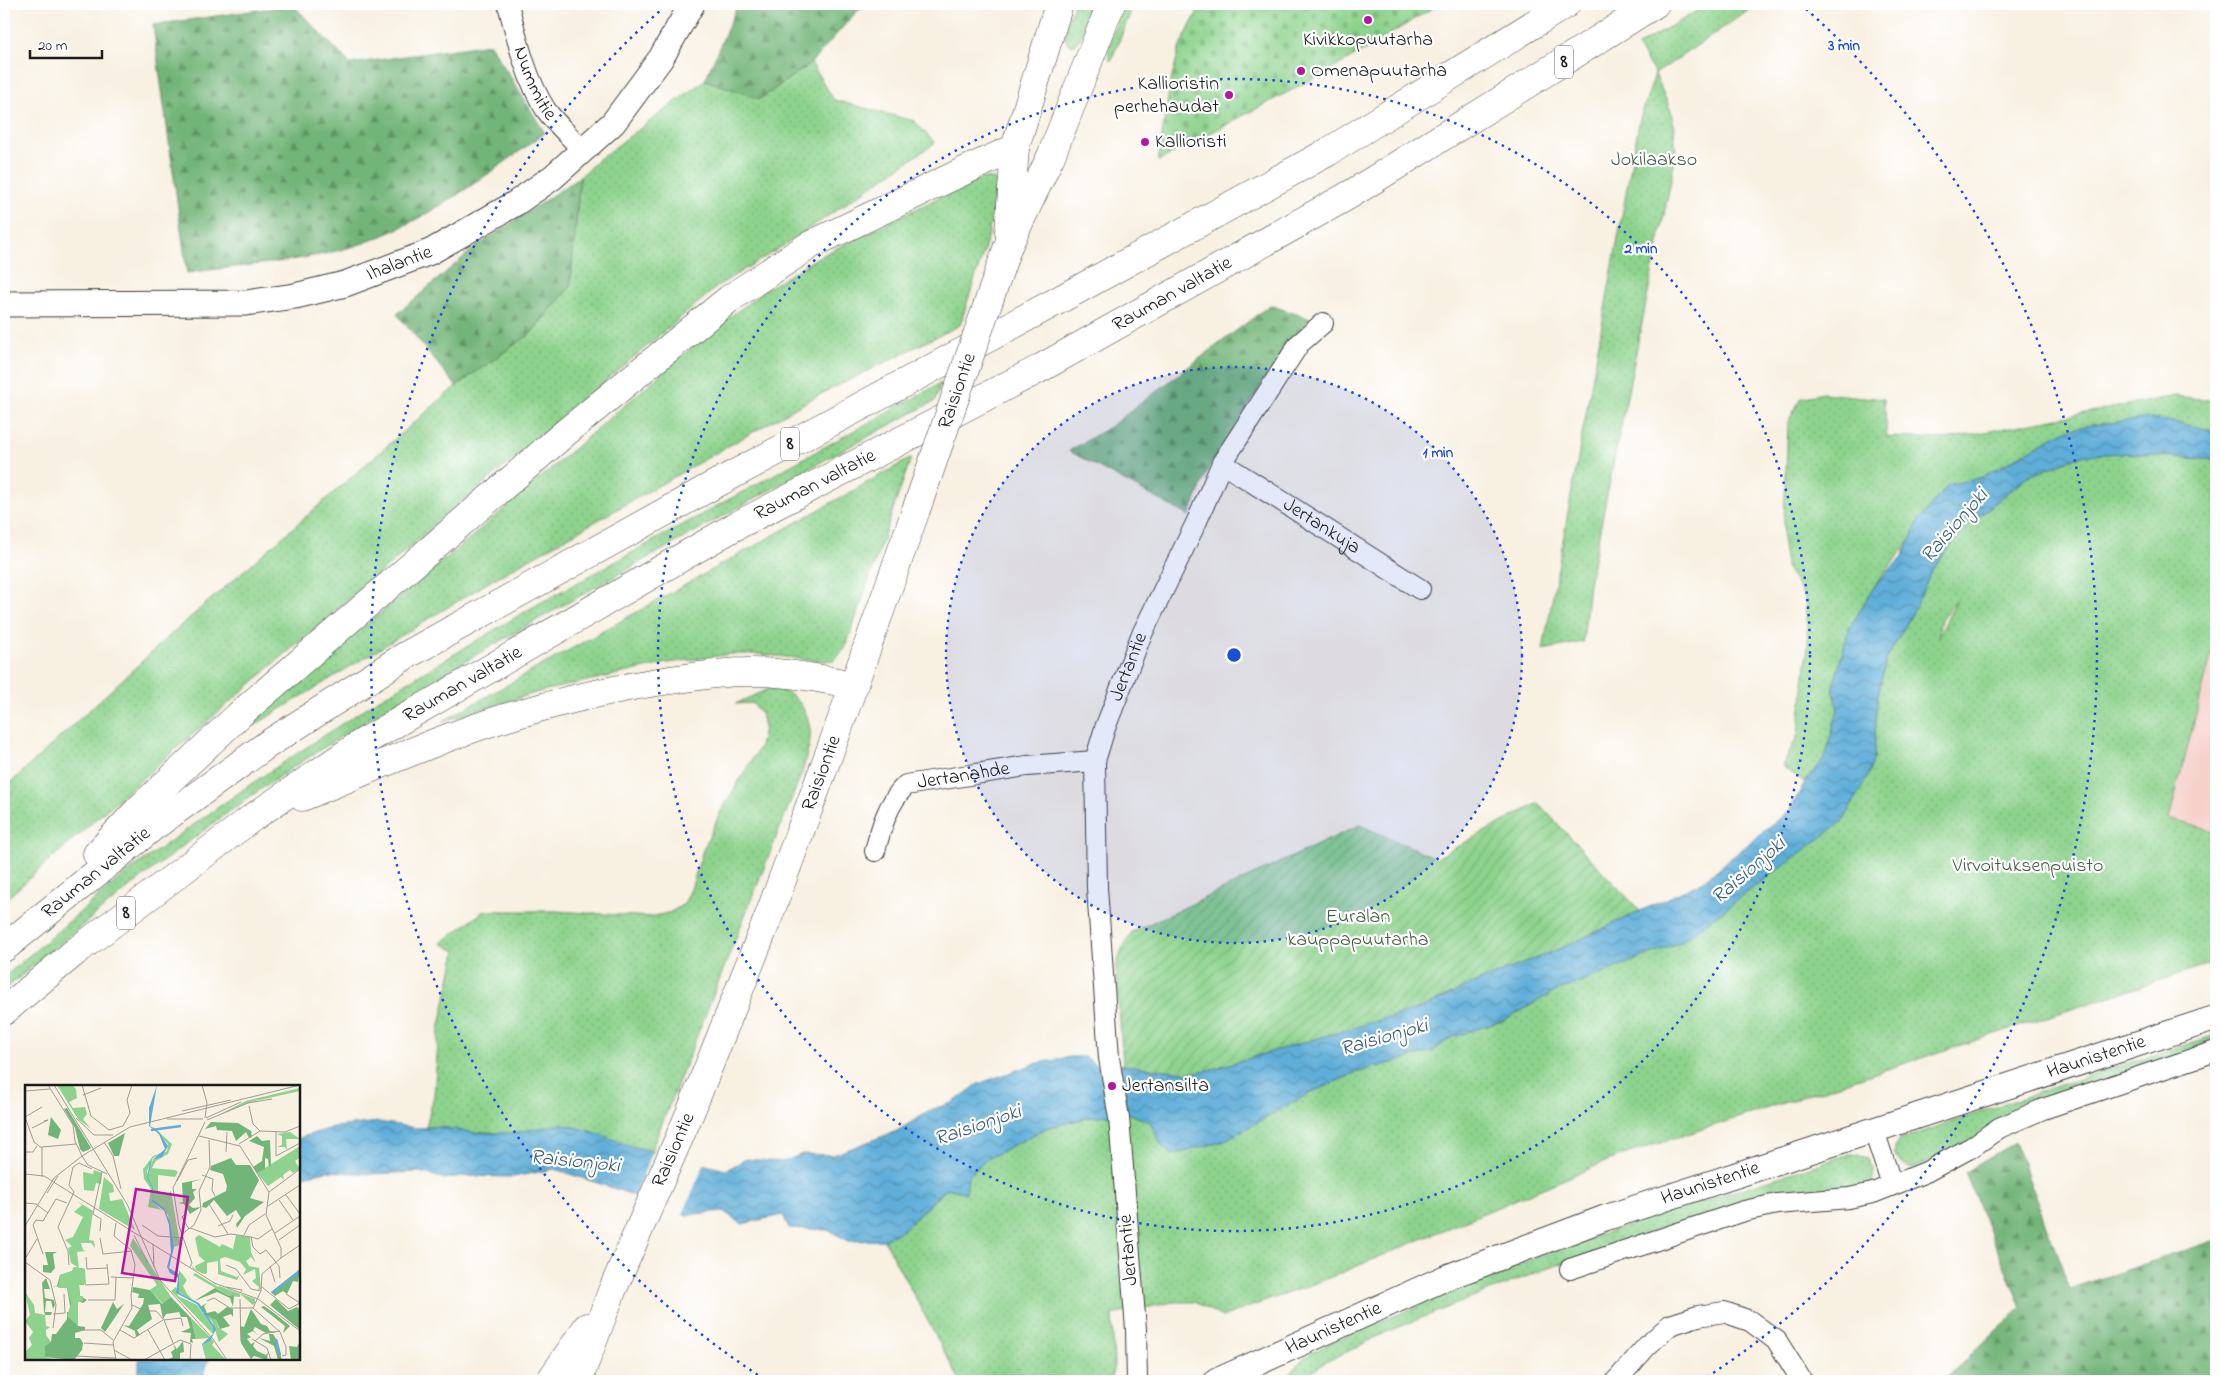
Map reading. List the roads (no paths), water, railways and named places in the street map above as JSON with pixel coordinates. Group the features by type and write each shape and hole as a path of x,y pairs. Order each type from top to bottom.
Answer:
{"main road":[{"name":"Raisiontie","path":"1008,246 1015,148 1059,4"},
{"name":"Raisiontie","path":"578,1381 612,1291 690,1113 768,918 854,685 1008,246 1051,156 1111,4"},
{"name":"Rauman valtatie","path":"4,948 152,827 268,744 405,656 710,487 1059,300 1328,152 1566,4"},
{"name":"Rauman valtatie","path":"4,1011 75,952 252,818 360,744 734,527 1039,369 1352,194 1655,4"},
{"path":"37,920 138,810 239,715 565,433 729,299 810,246 948,178 1015,148"},
{"path":"252,818 449,738 489,724 596,694 654,683 746,672 796,676 854,685"},
{"name":"Raisiontie","path":"550,1381 612,1291"}],"street":[{"name":"Nummitie","path":"508,4 521,53 546,110 583,150"},
{"name":"Ihalantie","path":"4,304 246,304 295,296 345,284 430,252 469,232 553,177 613,122 638,91 679,29 692,4"},
{"name":"Jertantie","path":"1137,1381 1136,1328 1118,1118 1109,1058 1097,888 1095,761 1105,728 1141,636 1197,521 1222,463 1299,344 1323,323"},
{"name":"Jertankuja","path":"1222,463 1420,589"},
{"name":"Jertanahde","path":"875,851 884,819 899,792 906,785 1027,766 1095,761"},
{"name":"Haunistentie","path":"1229,1379 1445,1278 1524,1247 1605,1218 2216,1018"},
{"name":"Haunistentie","path":"1570,1269 1744,1211 1777,1204 1849,1198 1873,1193 1926,1172 1972,1147 1999,1128 2043,1109 2216,1051"},
{"path":"1874,1131 1892,1185"},
{"path":"1616,1381 1647,1346 1670,1325 1698,1316 1724,1312 1750,1321 1777,1342 1802,1381"}],"water":[{"name":"Raisionjoki","path":"2152,418 2216,431 2216,460 2124,453 2082,455 2027,477 1966,526 1932,570 1913,612 1886,660 1877,699 1874,759 1864,784 1843,821 1681,942 1550,994 1505,1020 1452,1037 1433,1051 1355,1073 1312,1092 1224,1141 1172,1155 1161,1145 1150,1122 1128,1113 1090,1117 1046,1128 987,1159 968,1177 966,1193 946,1188 904,1229 884,1240 849,1241 828,1230 789,1228 783,1215 742,1224 723,1211 686,1215 616,1189 554,1169 513,1177 461,1176 445,1179 420,1172 369,1174 327,1171 300,1178 300,1138 334,1127 379,1122 416,1128 440,1127 476,1133 512,1133 562,1124 597,1133 627,1145 726,1170 746,1159 783,1162 802,1154 833,1155 897,1131 931,1110 954,1102 978,1084 1034,1064 1070,1057 1085,1057 1096,1065 1124,1065 1190,1073 1209,1070 1425,1007 1470,985 1566,946 1702,882 1790,810 1805,782 1825,758 1838,709 1833,687 1849,629 1875,585 1903,556 1918,522 1948,485 1980,478 2064,431 2085,426"},
{"path":"139,1360 209,1360 202,1381 139,1381"}],"place":[{"name":"Kivikkopuutarha","path":"1368,20"},
{"name":"Omenapuutarha","path":"1301,71"},
{"name":"Kallioristin perhehaudat","path":"1229,95"},
{"name":"Kallioristi","path":"1145,142"},
{"name":"Jertansilta","path":"1112,1086"}],"park label":[{"name":"Jokilaakso","path":"1654,160"},
{"name":"Virvoituksenpuisto","path":"2028,866"},
{"name":"Euralan kauppapuutarha","path":"1358,928"}]}
